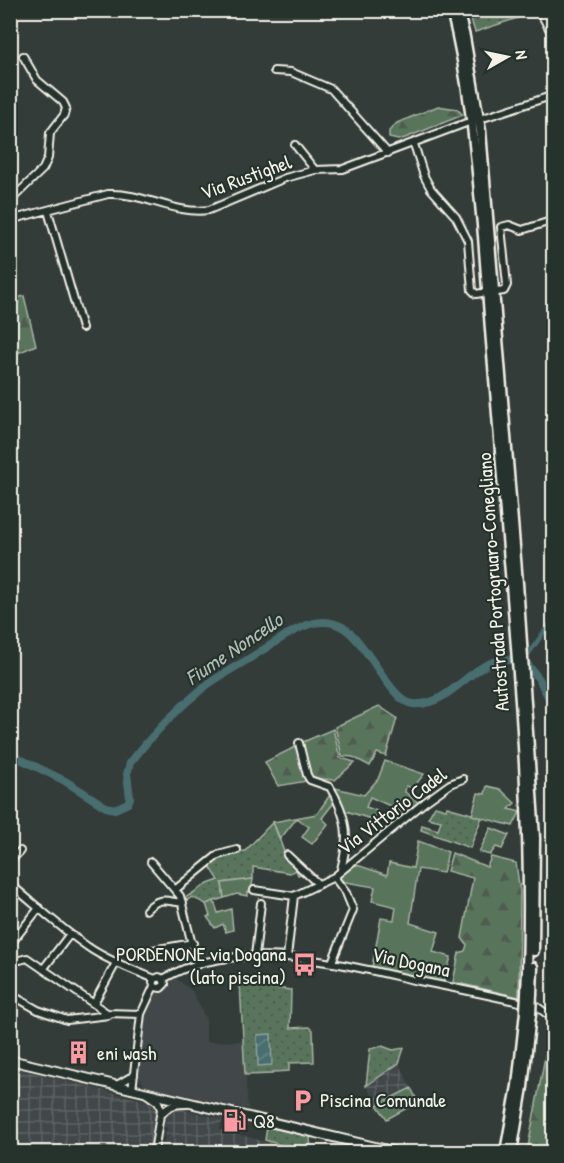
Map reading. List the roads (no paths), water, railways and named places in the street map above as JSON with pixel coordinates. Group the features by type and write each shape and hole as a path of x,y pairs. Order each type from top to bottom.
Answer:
{"highway":[{"name":"Autostrada Portogruaro-Conegliano","path":"451,10 464,68 474,132 528,712 531,840 527,1056 513,1152"},
{"name":"Autostrada Portogruaro-Conegliano","path":"458,10 481,131 501,426"},
{"name":"Autostrada Portogruaro-Conegliano","path":"503,1152 511,1121 528,1013"}],"main road":[{"path":"10,1060 396,1152"}],"street":[{"path":"539,10 554,38"},
{"path":"10,201 43,169 48,158 50,134 64,115 66,108 63,102 37,80 22,56"},
{"path":"274,71 291,72 331,89 388,153"},
{"path":"483,118 554,94"},
{"name":"Via Rustighel","path":"10,220 108,194 120,194 179,210 196,212 209,210 285,178 315,171 343,169 466,123"},
{"path":"414,144 424,176 431,189 456,217 468,241 472,290 476,294 482,293"},
{"name":"Via Rustighel","path":"295,146 315,171"},
{"path":"48,211 82,328"},
{"path":"497,292 504,291 507,285 501,226 509,225 522,230 554,220"},
{"name":"Via Vittorio Cadel","path":"299,743 310,780 330,787 343,813 346,843 340,870"},
{"name":"Via Vittorio Cadel","path":"294,896 334,877 425,802 450,784 463,779"},
{"path":"176,889 218,855 237,850"},
{"path":"10,862 20,851"},
{"path":"287,855 318,884"},
{"path":"151,862 176,889 183,903 198,965"},
{"name":"Via Vittorio Cadel","path":"332,962 353,910 346,893 334,877"},
{"path":"10,884 70,934 116,963 154,983 141,1014 132,1090"},
{"path":"254,890 294,896 286,957"},
{"path":"146,910 154,901 159,900 183,903"},
{"path":"255,956 261,903"},
{"path":"10,945 39,908"},
{"path":"44,968 70,934"},
{"path":"147,951 193,942"},
{"name":"Via Dogana","path":"163,979 165,984 159,989 154,983 158,977 163,979 225,957 286,957 332,962 536,1006 554,1019"},
{"path":"20,960 27,958 44,968 107,1013 141,1014"},
{"path":"94,1003 116,963"},
{"path":"10,994 23,1003 67,1020 113,1014"},
{"path":"115,1086 135,1074"},
{"path":"144,1093 163,1110"},
{"path":"154,1152 166,1098"},
{"path":"163,1110 172,1105 189,1104"}],"water":[{"path":"271,1034 272,1065 258,1066 257,1035"}],"waterway":[{"path":"10,11 22,10"},
{"path":"524,660 554,618"},
{"name":"Fiume Noncello","path":"10,754 65,781 106,807 115,809 128,803 130,798 127,774 130,763 155,733 184,705 210,683 290,633 322,622 333,623 353,635 396,693 405,701 413,704 425,703 445,695 473,673 493,662 516,659 524,660 539,679 554,708"}],"place":[{"name":"PORDENONE via Dogana (lato piscina)","path":"304,965"},
{"name":"eni wash","path":"79,1053"},
{"name":"Piscina Comunale","path":"302,1100"},
{"name":"Q8","path":"235,1121"}]}
